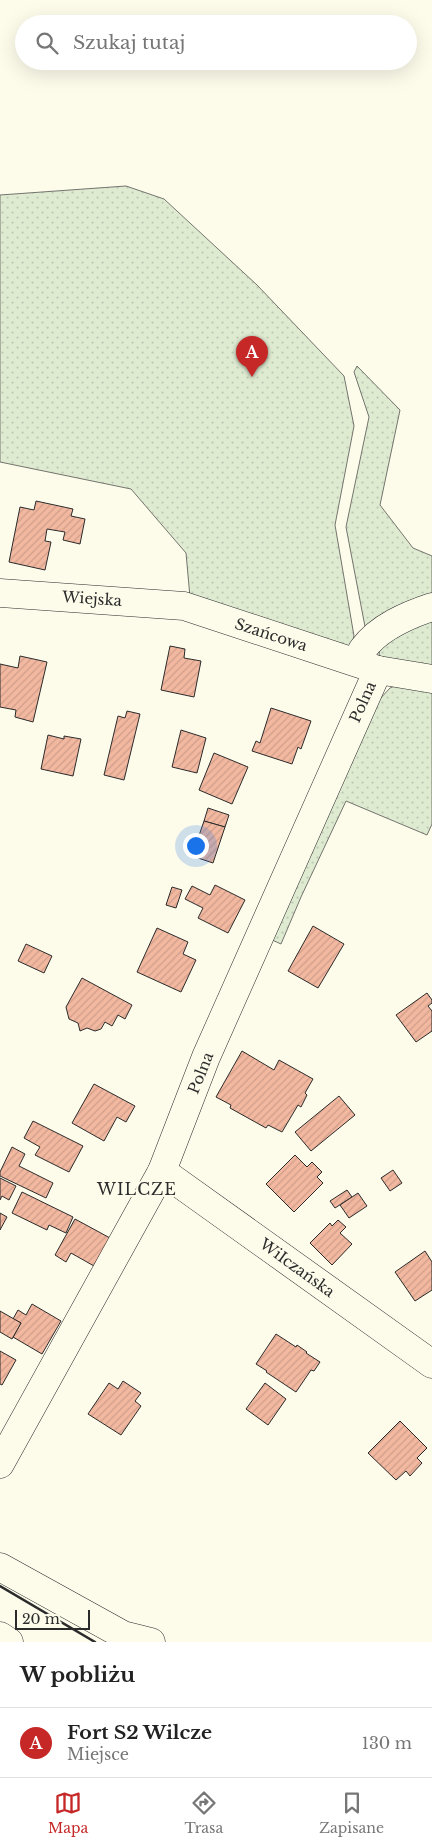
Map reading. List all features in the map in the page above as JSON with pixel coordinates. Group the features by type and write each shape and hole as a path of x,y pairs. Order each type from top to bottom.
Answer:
{"main road":[{"name":"Wiejska","path":"0,593 184,606"},
{"name":"Szańcowa","path":"184,606 368,666 432,679"},
{"path":"368,666 362,650 381,631 413,613 432,607"},
{"name":"Polna","path":"0,1464 162,1171 206,1057 368,666"},
{"name":"WiIczańska","path":"162,1171 432,1364"},
{"path":"0,1567 124,1635 151,1642"},
{"path":"0,1636 9,1642"}],"green space":[{"path":"126,186 164,199 257,285 344,376 354,426 335,525 354,636 351,647 190,597 186,553 131,489 0,462 0,195"},
{"path":"357,366 400,410 380,505 413,548 432,556 432,595 367,637 346,527 369,417 354,372"},
{"path":"432,609 432,674 389,662 379,656 380,644"},
{"path":"402,683 432,689 432,824 427,835 346,801 281,944 270,939 378,701 390,688"}],"building":[{"path":"36,501 73,509 71,516 85,519 80,544 63,540 65,532 47,529 45,541 51,542 45,570 9,562 20,507 34,510"},
{"path":"170,646 185,649 184,658 201,661 194,697 161,690"},
{"path":"20,656 47,662 33,722 15,717 16,710 0,707 0,664 18,668"},
{"path":"271,708 311,721 301,749 298,747 292,764 252,751 256,741 260,743"},
{"path":"127,711 140,714 124,780 104,775 118,716 125,718"},
{"path":"181,730 206,738 197,773 172,767"},
{"path":"48,735 64,739 64,736 81,739 73,776 41,769"},
{"path":"214,753 248,767 232,804 199,790"},
{"path":"208,808 229,815 225,827 204,821"},
{"path":"204,821 225,827 213,863 192,856"},
{"path":"215,885 245,900 228,933 198,918 203,908 185,899 192,886 210,895"},
{"path":"172,887 182,890 176,908 166,905"},
{"path":"313,926 344,944 318,988 288,971"},
{"path":"157,928 188,942 183,954 196,960 181,992 137,972"},
{"path":"26,944 52,956 44,973 18,961"},
{"path":"82,978 132,1005 125,1019 118,1015 112,1026 105,1022 101,1029 95,1031 87,1028 80,1031 78,1023 69,1019 66,1007"},
{"path":"427,993 432,1000 432,1003 428,1006 432,1011 432,1031 416,1042 396,1015"},
{"path":"242,1051 274,1070 279,1060 313,1079 305,1093 307,1095 301,1107 298,1105 282,1132 268,1125 266,1128 230,1108 231,1105 216,1097"},
{"path":"94,1084 135,1106 126,1122 117,1117 104,1141 72,1123"},
{"path":"339,1096 355,1115 311,1151 295,1132"},
{"path":"33,1121 83,1146 69,1172 35,1155 40,1147 24,1138"},
{"path":"12,1147 25,1154 19,1166 53,1183 46,1198 0,1176 0,1172"},
{"path":"295,1155 307,1167 312,1162 322,1172 317,1177 323,1183 294,1212 266,1184"},
{"path":"393,1170 402,1183 390,1191 381,1178"},
{"path":"0,1178 16,1186 9,1200 2,1196 0,1200"},
{"path":"347,1190 352,1197 335,1208 330,1201"},
{"path":"22,1192 73,1217 66,1233 49,1225 47,1230 12,1213"},
{"path":"358,1193 367,1206 349,1218 340,1205"},
{"path":"0,1213 7,1217 0,1230"},
{"path":"75,1219 110,1238 94,1266 71,1253 66,1262 55,1255"},
{"path":"338,1220 346,1227 340,1233 352,1244 332,1265 310,1243 330,1223 332,1226"},
{"path":"425,1251 432,1262 432,1290 415,1301 395,1272"},
{"path":"32,1304 61,1321 42,1354 13,1337 21,1323 13,1319 18,1310 26,1315"},
{"path":"0,1311 21,1323 12,1339 0,1332"},
{"path":"276,1334 296,1347 297,1345 320,1362 314,1371 311,1370 296,1392 256,1364"},
{"path":"0,1351 16,1360 2,1385 0,1384"},
{"path":"123,1381 141,1393 135,1401 141,1406 121,1435 88,1414 109,1383 118,1389"},
{"path":"265,1383 286,1399 268,1425 246,1409"},
{"path":"400,1421 427,1448 417,1458 422,1463 410,1476 406,1471 396,1480 368,1453"}],"wall":[{"path":"0,1586 95,1642"}],"place":[{"name":"Fort S2 Wilcze","path":"252,377"}],"district":[{"name":"WILCZE","path":"137,1189"}]}
